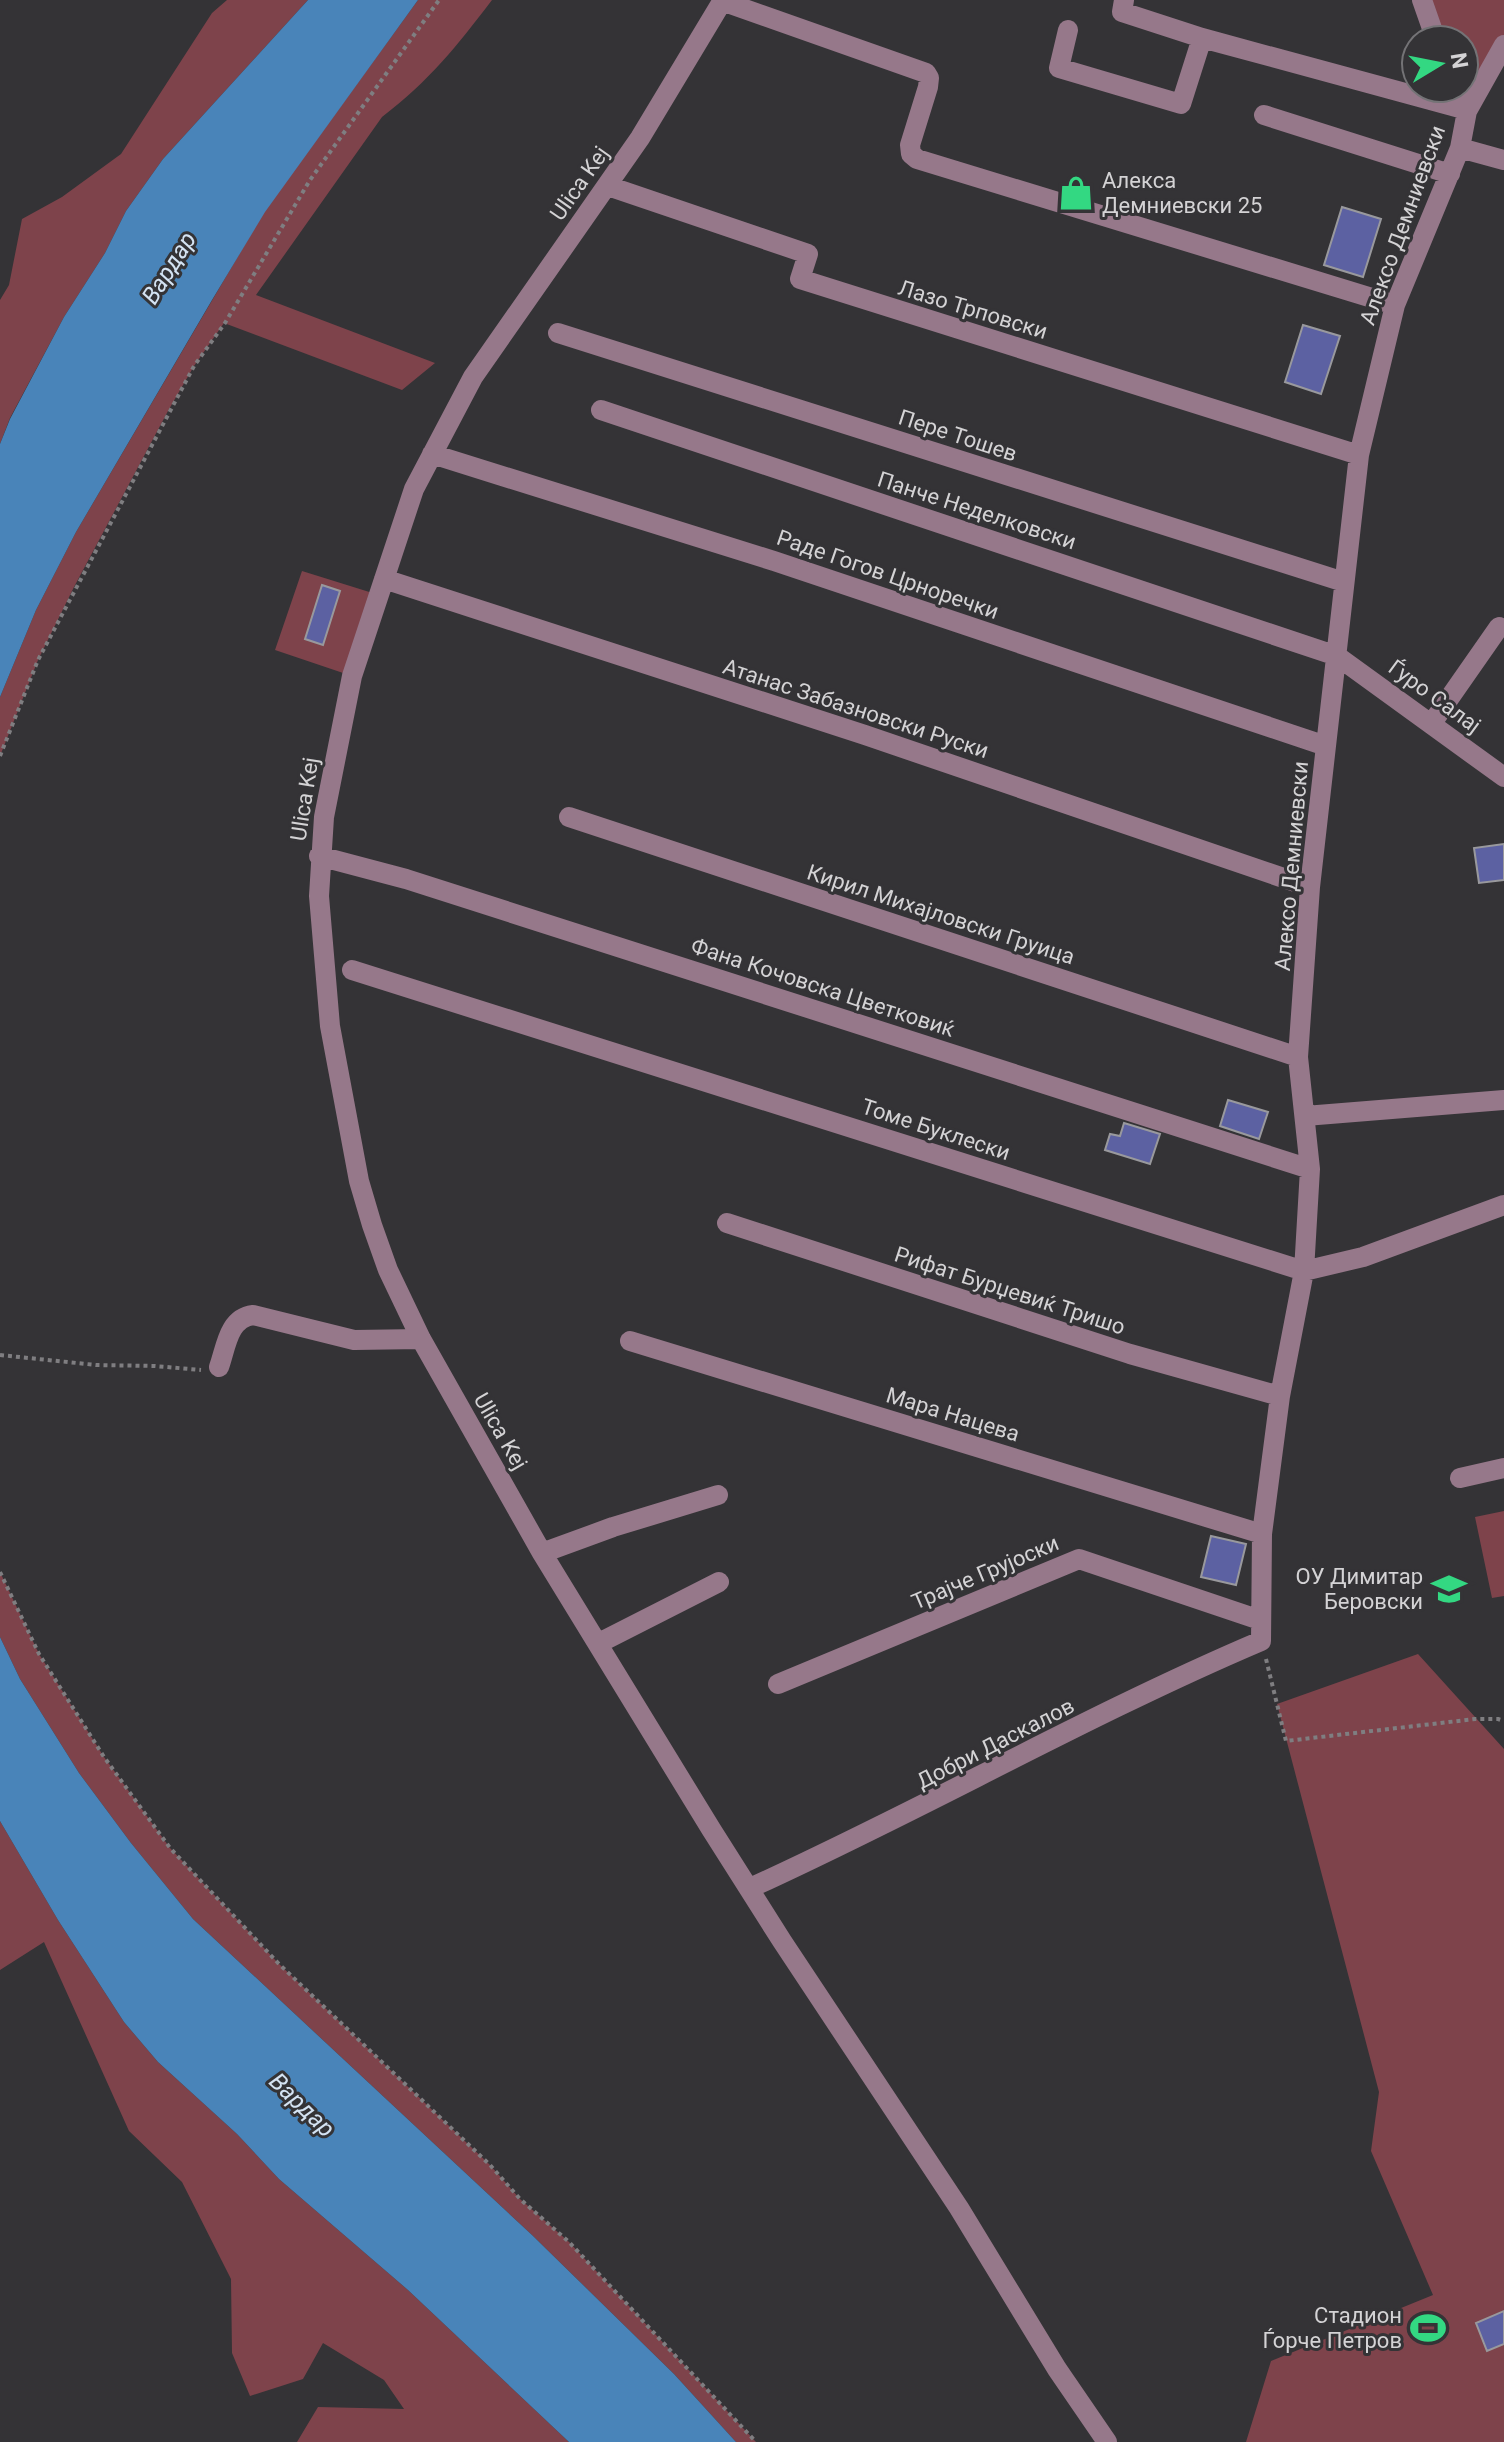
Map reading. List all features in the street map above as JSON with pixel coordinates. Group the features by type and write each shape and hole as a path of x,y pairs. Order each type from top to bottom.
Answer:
{"street":[{"path":"723,0 926,73 928,87 910,145 911,154 917,159 1395,305"},
{"name":"Ulica Kej","path":"723,0 608,186 473,377 414,489 349,690 324,817 319,856 319,896 330,1026 359,1181 388,1270 421,1339 542,1553 649,1728 959,2208 1057,2369 1107,2442"},
{"path":"1124,0 1122,12 1202,38 1400,87"},
{"path":"1422,0 1430,24"},
{"path":"1068,30 1059,68 1181,104 1202,38"},
{"name":"Алексо Демниевски","path":"1480,76 1504,45"},
{"name":"Алексо Демниевски","path":"1261,1631 1262,1534 1280,1396 1304,1271 1310,1169 1298,1057 1310,887 1359,455 1395,305 1460,148 1460,104"},
{"path":"1264,115 1450,174"},
{"path":"1460,148 1504,160"},
{"name":"Лазо Трповски","path":"608,186 808,254 800,279 1359,455"},
{"name":"Пере Тошев","path":"558,333 1344,582"},
{"name":"Панче Неделковски","path":"601,410 1337,656"},
{"name":"Раде Гогов Црноречки","path":"432,454 774,561 1326,746"},
{"name":"Атанас Забазновски Руски","path":"384,579 865,735 1310,887"},
{"path":"1432,723 1499,627"},
{"name":"Ѓуро Салај","path":"1337,656 1504,777"},
{"name":"Кирил Михајловски Груица","path":"569,817 1298,1057"},
{"name":"Фана Кочовска Цветковиќ","path":"319,856 406,879 1310,1169"},
{"name":"Томе Буклески","path":"352,970 1304,1271"},
{"path":"1305,1116 1504,1100"},
{"path":"1304,1271 1363,1257 1504,1205"},
{"name":"Рифат Бурџевиќ Тришо","path":"727,1223 1130,1354 1280,1396"},
{"path":"215,1369 239,1319 253,1315 354,1340 421,1339"},
{"name":"Мара Нацева","path":"630,1341 1262,1534"},
{"path":"1460,1478 1504,1468"},
{"path":"542,1553 613,1527 718,1495"},
{"name":"Трајче Грујоски","path":"778,1684 1079,1559 1261,1631"},
{"path":"599,1643 719,1582"},
{"name":"Добри Даскалов","path":"750,1888 854,1840 1182,1675 1261,1631"}],"path":[{"path":"0,756 44,647 194,366 225,323 310,180 439,0"},
{"path":"0,1355 96,1365 215,1369"},
{"path":"0,1572 39,1654 104,1757 170,1848 278,1963 490,2165 520,2199 569,2242 756,2442"},
{"path":"1261,1631 1286,1741 1475,1719 1504,1721"}],"shaded area":[{"path":"227,0 308,0 163,159 126,211 105,253 64,317 10,418 0,444 0,300 9,285 22,219 62,197 121,154 212,13"},
{"path":"418,0 492,0 442,62 382,117 256,295 435,363 402,390 224,323 168,411 74,587 38,660 0,756 0,697 36,610 76,532 264,212"},
{"path":"1422,0 1504,0 1504,45 1480,88 1480,24 1430,24"},
{"path":"302,571 379,595 352,676 275,650"},
{"path":"1504,1511 1504,1596 1492,1598 1475,1517"},
{"path":"0,1572 39,1654 104,1757 170,1848 278,1963 490,2165 520,2199 569,2242 756,2442 736,2442 674,2374 532,2235 193,1919 79,1773 20,1679 0,1637"},
{"path":"1418,1654 1504,1749 1504,2442 1246,2442 1271,2361 1433,2295 1371,2151 1379,2092 1277,1704"},
{"path":"0,1821 58,1920 124,2022 158,2062 237,2134 279,2179 408,2290 569,2442 297,2442 318,2407 404,2409 384,2380 323,2343 303,2379 250,2396 232,2353 231,2279 182,2182 129,2131 44,1942 0,1970"}],"water":[{"name":"Вардар","path":"308,0 418,0 265,212 212,300 76,532 36,610 0,697 0,444 10,419 64,317 105,253 126,211 163,159"},
{"name":"Вардар","path":"0,1637 20,1679 79,1773 193,1919 532,2235 674,2374 736,2442 569,2442 408,2290 279,2179 237,2134 158,2062 124,2022 58,1920 0,1821"}],"building":[{"path":"1342,207 1381,219 1363,277 1324,265"},
{"path":"1303,325 1340,336 1321,394 1285,382"},
{"path":"322,585 340,591 323,645 305,639"},
{"path":"1504,844 1504,880 1479,883 1474,848"},
{"path":"1228,1100 1268,1112 1259,1139 1220,1126"},
{"path":"1124,1123 1160,1134 1150,1164 1105,1150 1110,1134 1120,1136"},
{"path":"1211,1536 1246,1544 1236,1585 1201,1577"},
{"path":"1504,2311 1504,2344 1487,2351 1476,2323"}],"place":[{"name":"Алекса Демниевски 25","path":"1076,193"},
{"name":"ОУ Димитар Беровски","path":"1449,1589"},
{"name":"Стадион Ѓорче Петров","path":"1428,2328"}]}
